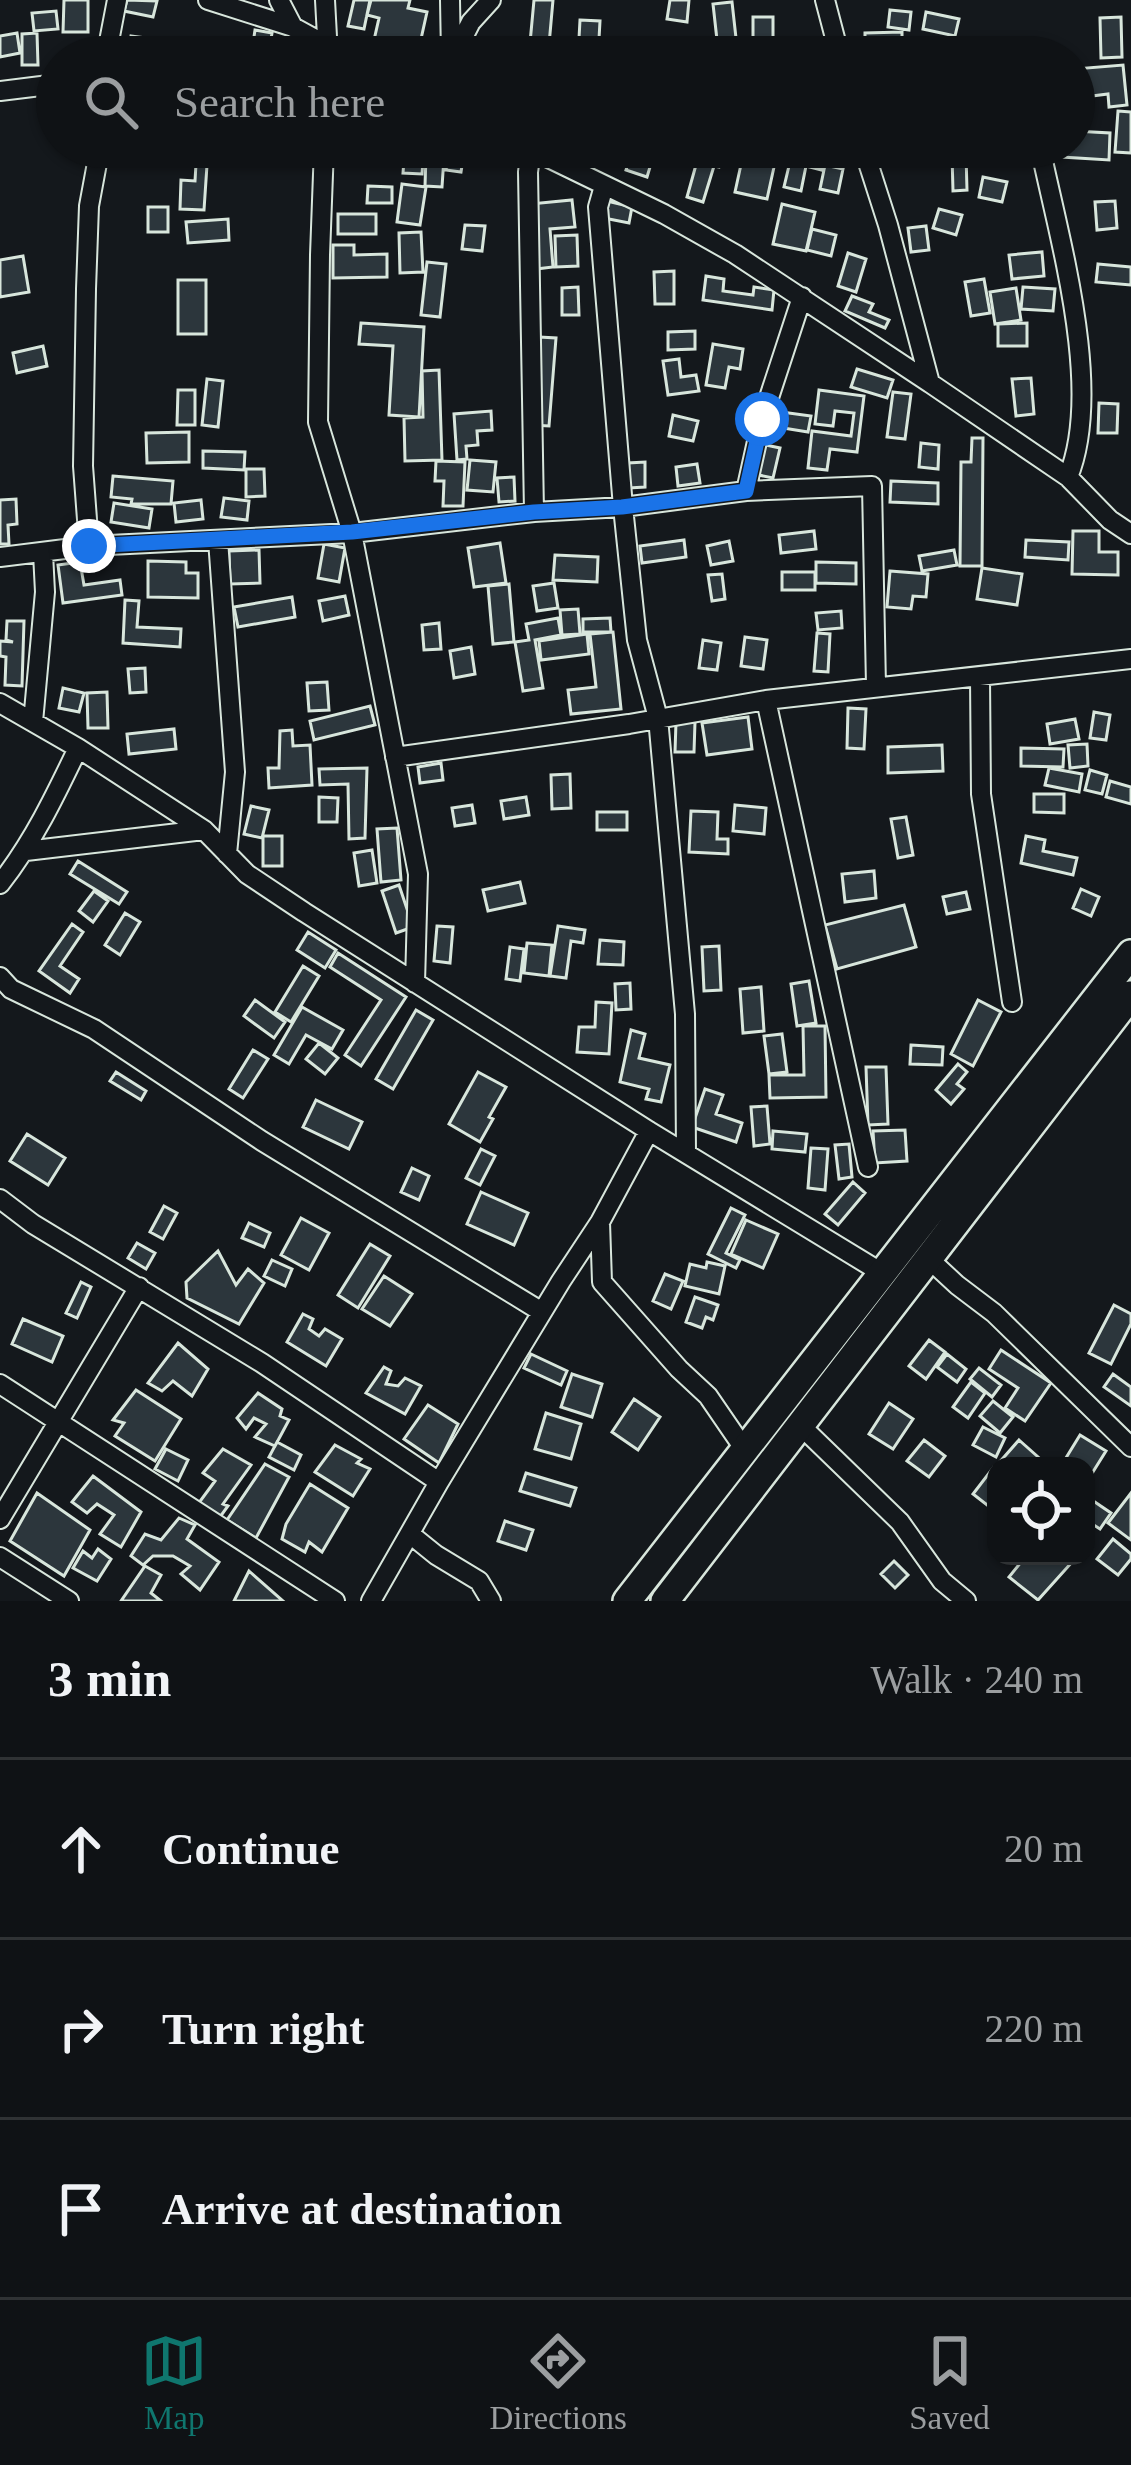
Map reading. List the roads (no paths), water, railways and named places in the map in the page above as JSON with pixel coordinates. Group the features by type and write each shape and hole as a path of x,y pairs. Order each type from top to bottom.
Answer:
{"main road":[{"path":"628,1601 1131,954"},
{"path":"665,1601 1131,995"}],"street":[{"path":"110,36 117,0"},
{"path":"208,0 293,27 306,36"},
{"path":"279,0 293,27"},
{"path":"326,0 327,36"},
{"path":"450,0 451,36"},
{"path":"463,36 490,0"},
{"path":"825,0 834,36"},
{"path":"0,91 36,87"},
{"path":"89,546 82,466 89,206 96,168"},
{"path":"323,168 318,422 352,532 418,874 416,983"},
{"path":"528,168 534,512"},
{"path":"568,168 664,214 802,296 1068,477 1110,520 1131,534"},
{"path":"869,168 930,383"},
{"path":"1044,168 1077,321 1082,412 1077,454 1068,477"},
{"path":"604,186 598,207 622,507 638,640 658,718 685,1014 686,1154"},
{"path":"746,491 768,398 802,296"},
{"path":"0,557 89,546 352,532 746,491 872,487 876,686"},
{"path":"218,540 235,772 227,854"},
{"path":"34,722 45,592 43,554"},
{"path":"394,757 766,700 1131,659"},
{"path":"980,678 981,794 1012,1002"},
{"path":"766,700 868,1167"},
{"path":"0,703 204,830 247,874 649,1131 883,1273"},
{"path":"0,884 26,851 78,748"},
{"path":"26,851 204,830"},
{"path":"4,986 94,1029 262,1141 542,1312"},
{"path":"371,1601 600,1222 649,1131"},
{"path":"0,1199 33,1224 262,1363 439,1482"},
{"path":"600,1222 602,1282 708,1396 745,1450"},
{"path":"929,1259 994,1313 1131,1446"},
{"path":"561,1281 602,1282"},
{"path":"0,1519 139,1287"},
{"path":"0,1384 335,1601"},
{"path":"801,1426 900,1522 942,1581 966,1601"},
{"path":"410,1534 479,1581 491,1601"},
{"path":"0,1556 69,1601"}]}
